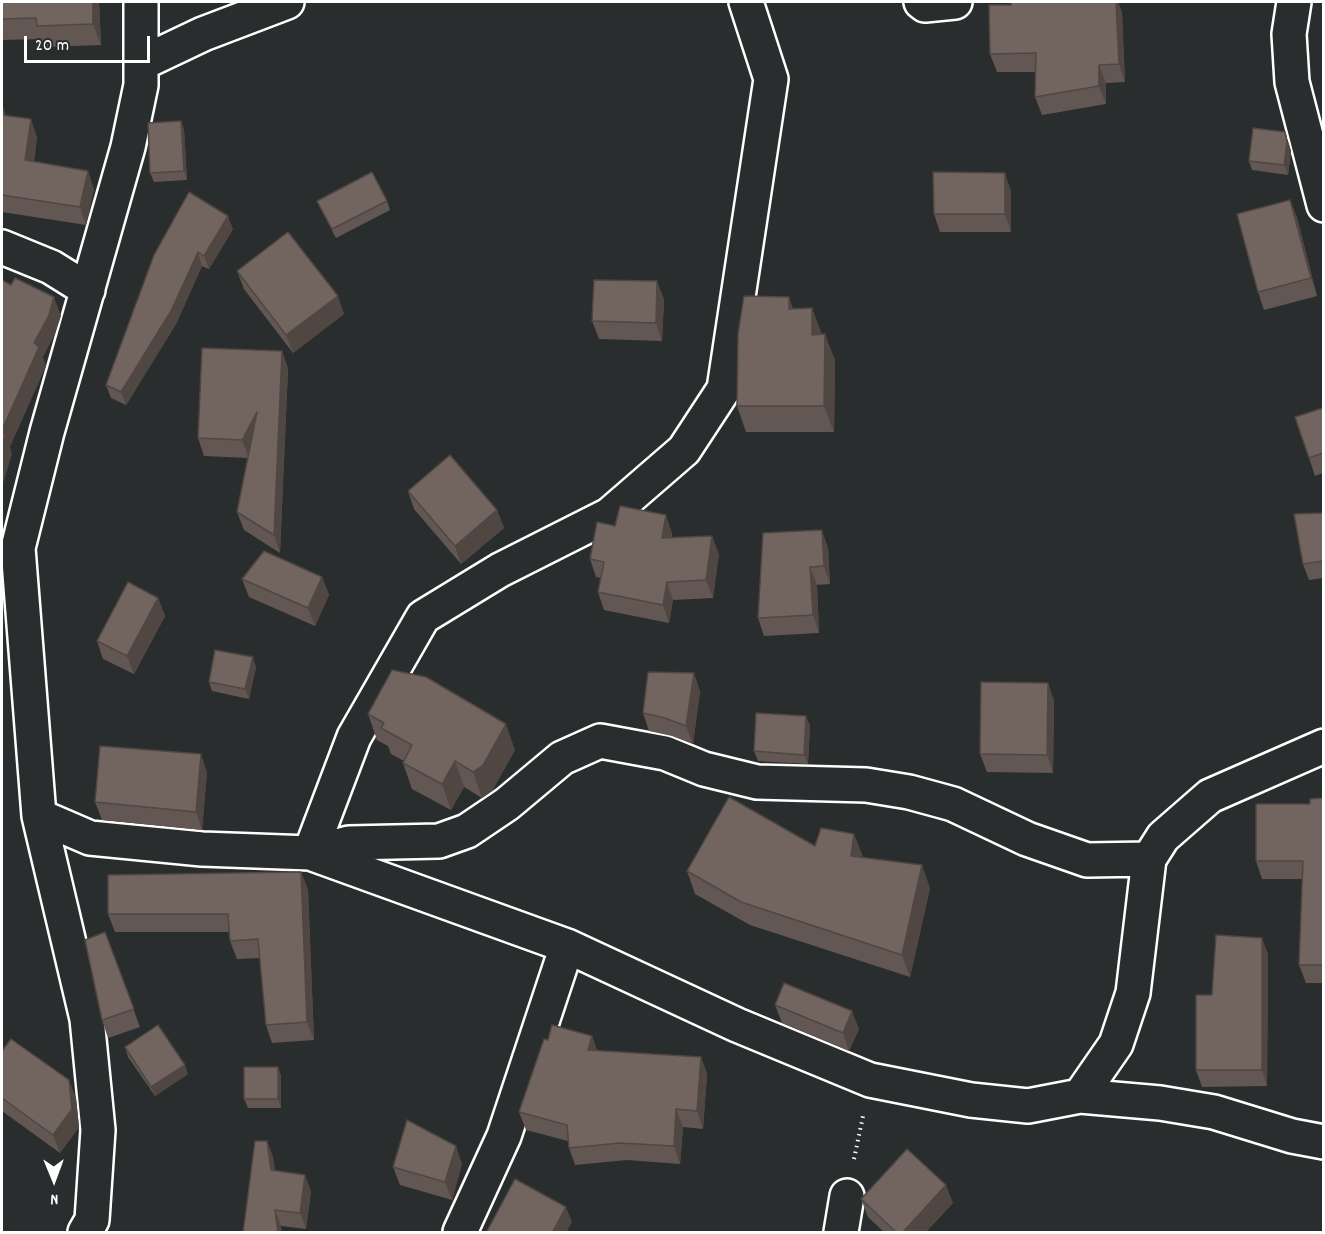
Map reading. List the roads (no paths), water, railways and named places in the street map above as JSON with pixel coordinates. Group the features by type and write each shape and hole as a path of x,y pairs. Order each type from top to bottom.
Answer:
{"street":[{"path":"85,1233 92,1220 98,1130 87,1019 39,816 11,590 18,548 46,432 128,147 141,85 141,2"},
{"path":"142,63 203,34 287,2"},
{"path":"310,853 354,737 423,617 500,570 609,515 684,450 724,388 771,79 746,2"},
{"path":"921,2 925,5 955,2"},
{"path":"1294,2 1289,34 1292,82 1323,205"},
{"path":"2,247 51,267 88,290"},
{"path":"39,816 90,838 202,849 310,853 349,843 439,841 467,831 507,804 562,758 600,741 664,753 704,769 757,782 866,785 909,792 953,804 1027,839 1078,858 1119,861 1149,859"},
{"path":"1080,1096 1116,1044 1133,993 1149,859 1163,837 1210,796 1323,746"},
{"path":"310,853 567,946 736,1025 870,1080 971,1100 1028,1106 1080,1096 1160,1102 1214,1112 1323,1143"},
{"path":"460,1233 504,1136 567,946"},
{"path":"841,1233 847,1196"}]}
